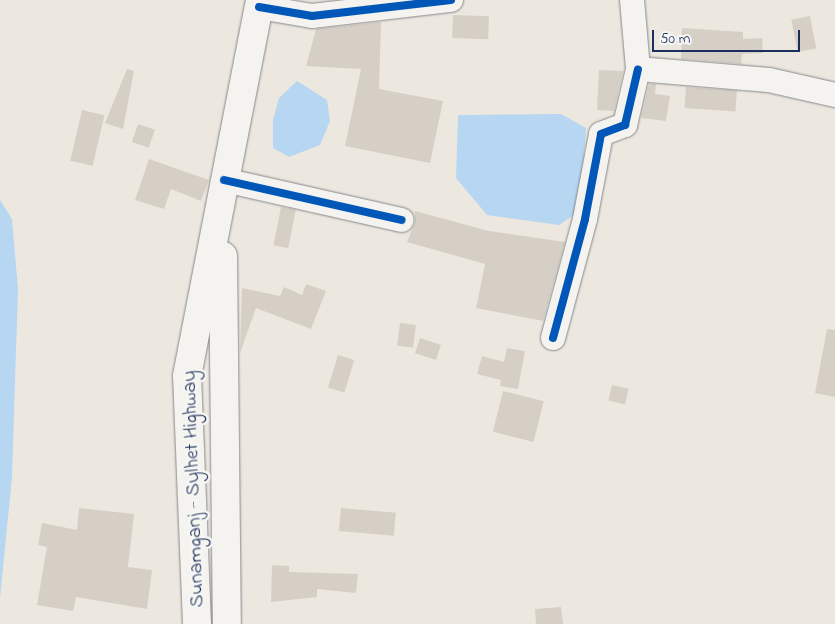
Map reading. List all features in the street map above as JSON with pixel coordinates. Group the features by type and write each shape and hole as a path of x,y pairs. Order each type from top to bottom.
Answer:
{"main road":[{"name":"Sunamganj - Sylhet Highway","path":"197,624 187,376 260,3"},
{"name":"Sunamganj - Sylhet Highway","path":"224,180 222,386 227,624"}],"street":[{"path":"260,3 312,16 451,0"},
{"path":"553,338 586,219 600,134 625,125 638,69 632,0"},
{"path":"638,69 769,80 835,95"},
{"path":"224,180 402,220"}],"water":[{"path":"297,81 327,100 330,121 320,145 289,157 273,148 273,120 279,98"},
{"path":"561,114 586,128 580,211 559,225 487,215 456,178 458,115"},
{"path":"0,200 12,219 18,289 12,477 0,598"}],"building":[{"path":"453,15 489,16 488,39 452,38"},
{"path":"810,16 816,48 798,52 791,20"},
{"path":"381,22 379,89 443,101 430,163 345,146 361,69 306,66 316,29"},
{"path":"682,28 743,32 743,39 762,38 763,53 742,54 741,64 681,59"},
{"path":"127,69 134,71 123,129 105,123"},
{"path":"599,70 623,71 614,111 597,110"},
{"path":"649,84 656,84 655,94 670,96 666,121 641,118"},
{"path":"686,87 737,91 735,112 685,108"},
{"path":"82,110 104,115 93,166 70,161"},
{"path":"138,124 155,130 149,148 132,142"},
{"path":"149,159 209,180 201,201 171,189 164,209 135,200"},
{"path":"281,207 296,210 288,248 274,245"},
{"path":"415,211 489,231 565,242 543,321 476,308 485,264 407,242 415,223"},
{"path":"306,284 326,291 311,329 256,308 240,353 242,288 280,296 284,287 302,295"},
{"path":"400,323 416,325 413,348 397,346"},
{"path":"827,329 835,330 835,397 815,393"},
{"path":"420,338 441,345 436,360 415,353"},
{"path":"507,348 525,351 518,389 500,386 501,380 477,374 482,356 504,362"},
{"path":"338,355 354,360 344,392 328,388"},
{"path":"612,385 629,389 625,404 608,401"},
{"path":"503,391 544,401 534,442 493,432"},
{"path":"79,508 134,514 128,567 152,570 147,609 76,597 73,611 37,605 47,547 38,545 42,523 77,530"},
{"path":"341,508 396,513 394,536 339,531"},
{"path":"272,565 289,566 289,572 358,574 356,593 317,589 317,597 271,602"},
{"path":"561,607 563,624 536,624 535,609"}],"cycle path":[{"path":"259,7 312,16 451,0"},
{"path":"553,338 585,219 601,134 625,125 638,69"},
{"path":"224,180 402,220"}]}
